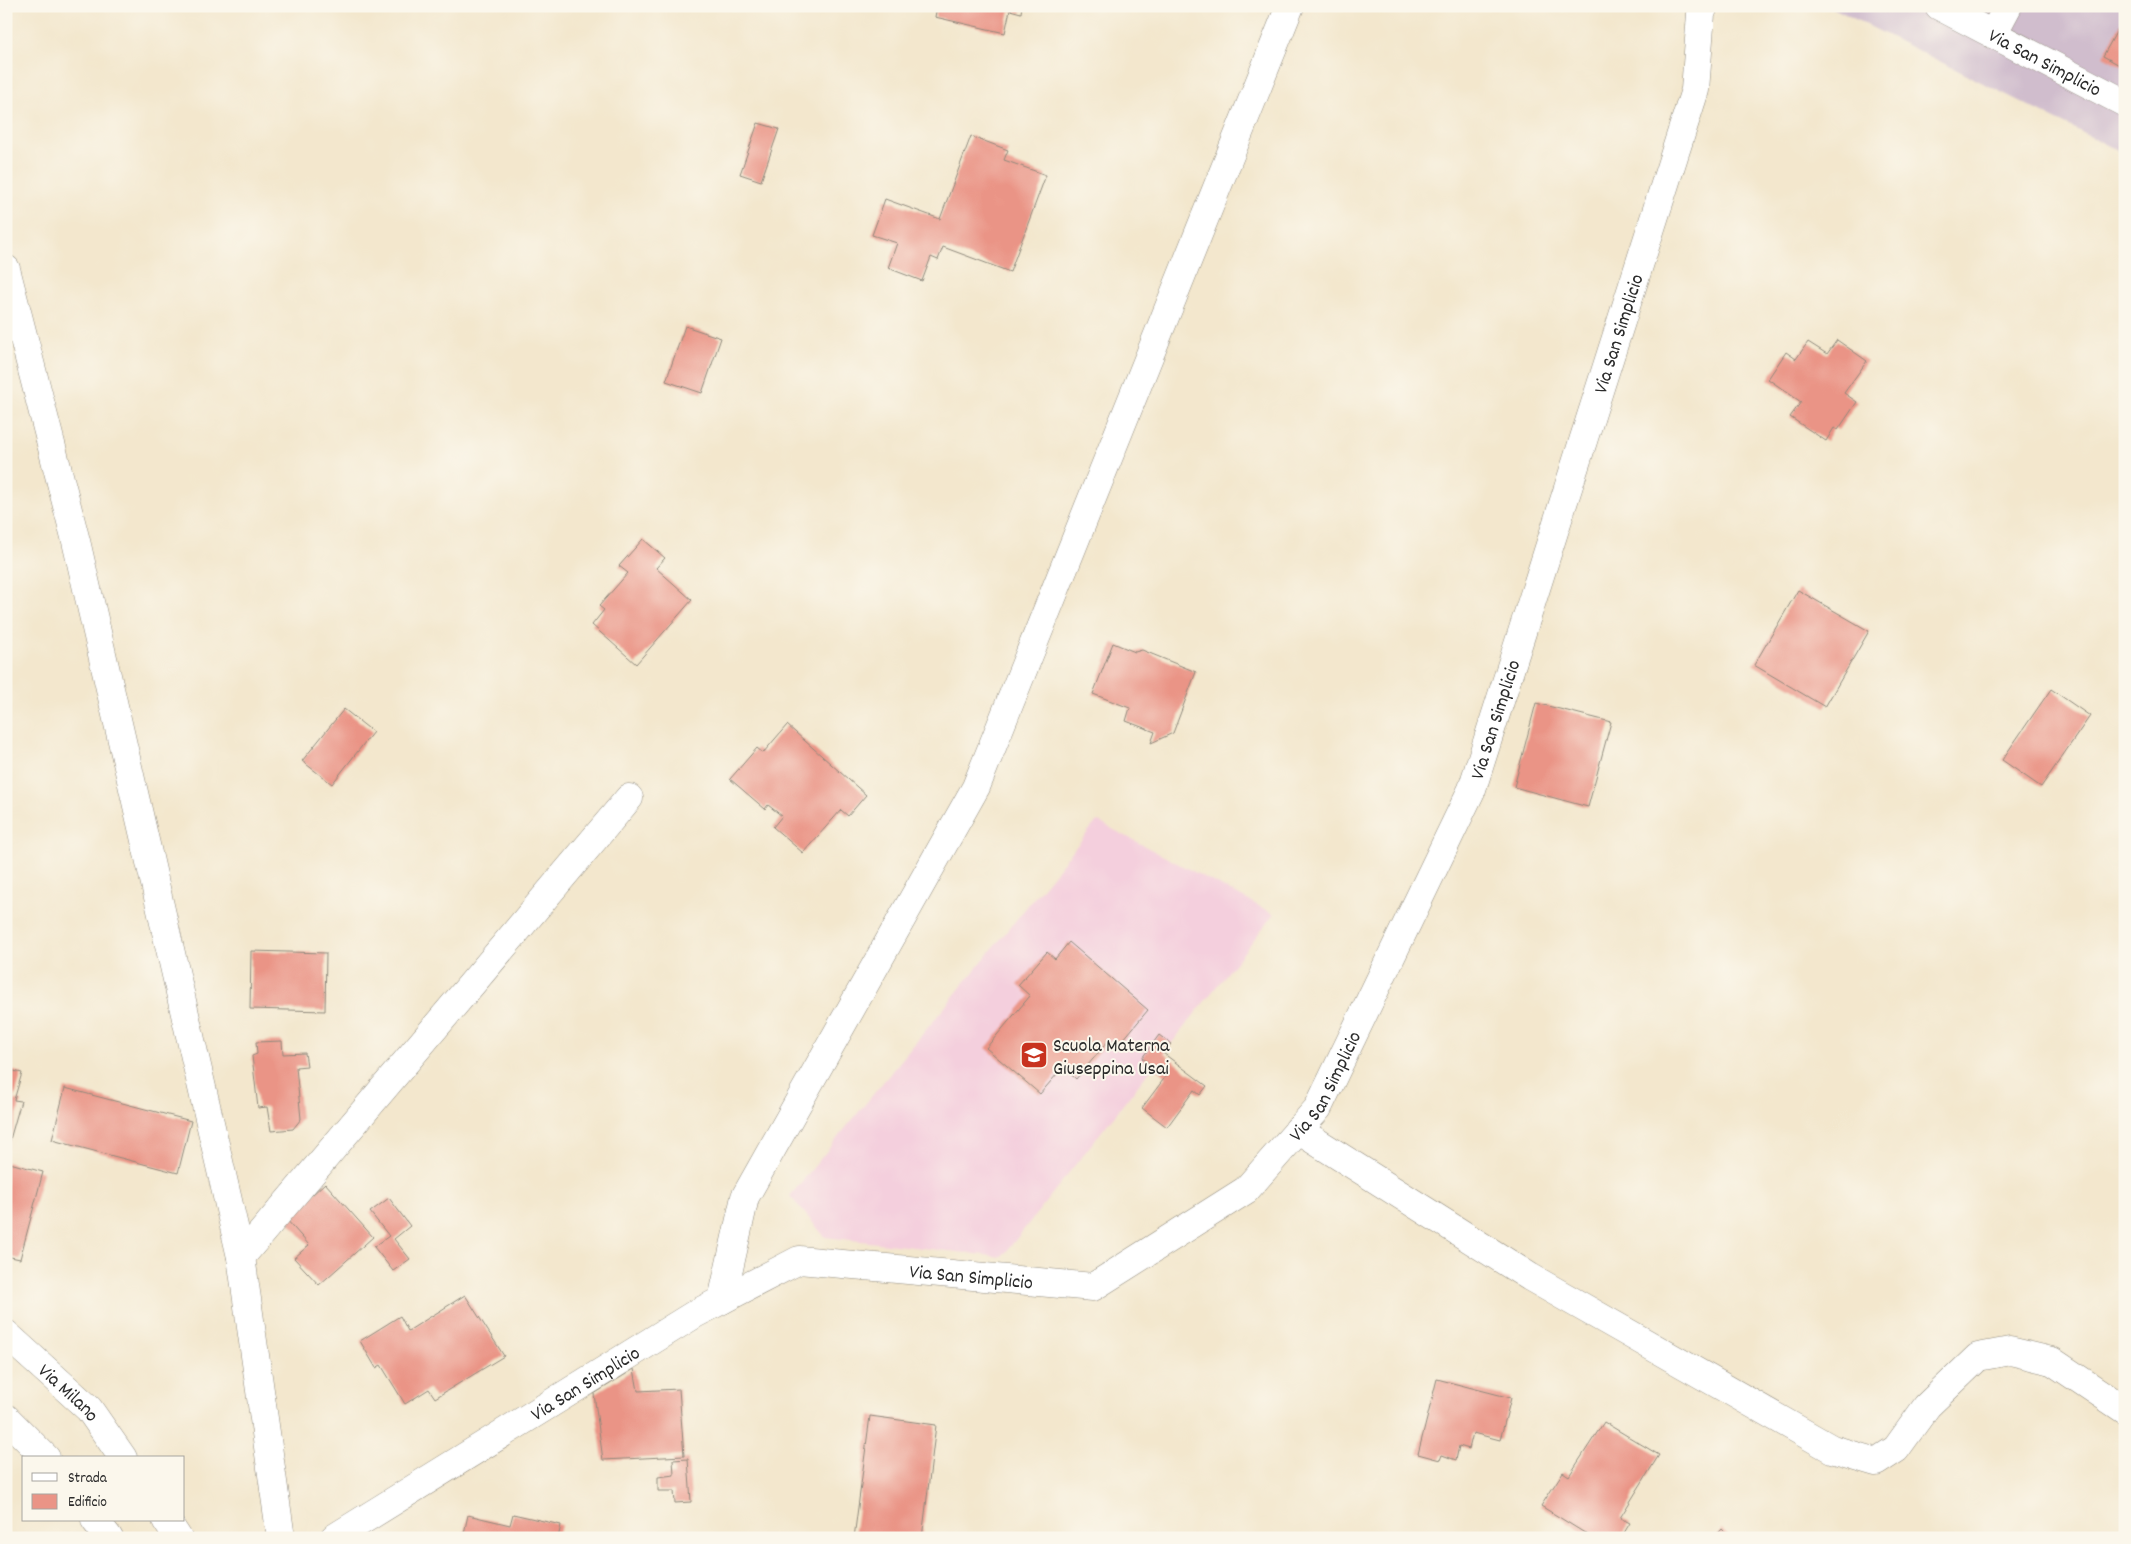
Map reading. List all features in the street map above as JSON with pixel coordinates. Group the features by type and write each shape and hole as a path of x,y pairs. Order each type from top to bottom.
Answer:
{"street":[{"path":"722,1300 745,1198 976,787 1290,6"},
{"name":"Via San Simplicio","path":"334,1538 695,1314 799,1260 1093,1287 1246,1190 1318,1108 1472,789 1696,90 1701,14 1704,6"},
{"name":"Via San Simplicio","path":"1939,6 2125,102"},
{"path":"1993,34 2008,6"},
{"path":"6,268 76,541 241,1257 281,1538"},
{"path":"241,1257 629,798"},
{"path":"1298,1130 1530,1277 1832,1449 1876,1462 1896,1449 1927,1406 1978,1357 2010,1351 2052,1361 2125,1410"},
{"name":"Via Milano","path":"6,1334 89,1408 122,1456"},
{"path":"6,1418 44,1456"},
{"path":"97,1522 109,1538"},
{"path":"167,1522 178,1538"}],"shaded area":[{"path":"1829,6 2125,6 2125,154"},
{"name":"Scuola Materna Giuseppina Usai","path":"1097,821 1274,914 1002,1257 825,1237 790,1196"}],"building":[{"path":"937,6 1022,6 1021,13 1010,10 1005,33 935,17"},
{"path":"2125,16 2125,68 2103,56"},
{"path":"758,123 779,129 761,181 740,174"},
{"path":"971,136 1008,150 1004,160 1046,175 1010,272 943,247 938,260 931,257 922,281 888,268 897,243 872,235 885,199 940,219"},
{"path":"685,326 721,338 702,393 666,381"},
{"path":"1837,340 1867,361 1844,393 1857,402 1838,430 1834,428 1826,441 1790,417 1801,402 1768,379 1786,352 1796,359 1808,342 1827,354"},
{"path":"643,539 665,558 656,568 692,600 636,664 592,625 604,610 599,606 628,573 619,566"},
{"path":"1798,590 1869,631 1825,707 1754,665"},
{"path":"1113,643 1135,652 1142,650 1196,672 1173,733 1151,743 1155,732 1126,721 1130,708 1093,694"},
{"path":"2051,689 2090,716 2041,787 2002,760"},
{"path":"1536,703 1611,722 1588,807 1514,787"},
{"path":"344,709 373,732 332,784 302,761"},
{"path":"787,725 866,795 848,816 841,810 803,853 773,827 782,816 768,805 765,809 730,779 757,748 763,753"},
{"path":"1069,942 1148,1010 1118,1046 1110,1039 1076,1079 1063,1067 1040,1094 986,1048 1030,996 1018,985 1047,952 1055,959"},
{"path":"251,951 326,953 325,1011 250,1009"},
{"path":"1159,1035 1171,1044 1163,1053 1207,1086 1200,1095 1194,1090 1167,1127 1142,1108 1166,1076 1142,1058"},
{"path":"282,1041 283,1054 305,1053 307,1066 296,1067 301,1119 293,1129 271,1131 267,1107 258,1108 252,1056 257,1054 256,1042"},
{"path":"6,1069 22,1073 14,1100 21,1101 7,1150"},
{"path":"65,1088 191,1121 178,1173 52,1140"},
{"path":"6,1162 43,1172 20,1259 6,1256"},
{"path":"325,1183 373,1237 319,1285 294,1258 309,1245 286,1219"},
{"path":"389,1198 410,1226 394,1239 410,1259 393,1271 374,1247 389,1236 370,1212"},
{"path":"465,1295 504,1356 435,1398 429,1389 405,1404 381,1365 376,1368 360,1341 400,1316 408,1331"},
{"path":"634,1369 638,1391 679,1389 684,1456 603,1460 594,1394"},
{"path":"1437,1379 1511,1398 1500,1440 1473,1433 1469,1449 1459,1446 1456,1460 1442,1455 1440,1460 1418,1454"},
{"path":"870,1416 936,1425 922,1538 854,1538"},
{"path":"1604,1422 1659,1455 1620,1518 1630,1523 1621,1538 1586,1538 1588,1535 1541,1506 1563,1472 1569,1476"},
{"path":"688,1459 691,1502 675,1503 674,1491 658,1491 658,1477 674,1475 673,1460"},
{"path":"513,1514 561,1525 558,1538 463,1538 468,1515 510,1525"},
{"path":"1722,1529 1731,1538 1714,1538"}],"place":[{"name":"Scuola Materna Giuseppina Usai","path":"1034,1055"}]}
